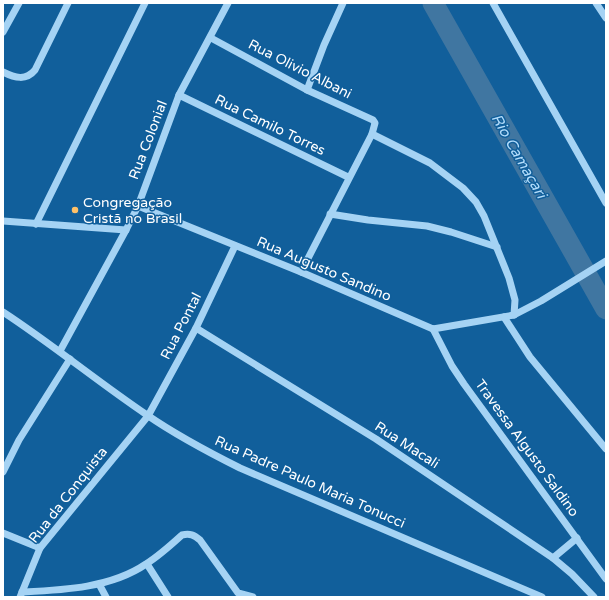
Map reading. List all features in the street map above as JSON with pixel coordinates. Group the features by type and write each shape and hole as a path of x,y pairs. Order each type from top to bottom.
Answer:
{"street":[{"path":"3,32 19,3"},
{"path":"3,72 13,77 20,78 27,77 32,74 68,3"},
{"path":"36,224 145,3"},
{"name":"Rua Colonial","path":"60,351 138,206 179,95 211,38 228,3"},
{"path":"307,90 324,45 343,3"},
{"path":"493,3 606,203"},
{"path":"596,3 606,18"},
{"name":"Rua Olivio Albani","path":"211,38 307,90 373,120 375,125 372,134"},
{"name":"Rua Camilo Torres","path":"179,95 348,178"},
{"path":"301,272 348,178 372,134 430,163 463,188 476,202 484,216 512,288 515,300 514,315"},
{"name":"Rua Augusto Sandino","path":"138,206 301,272 433,329"},
{"path":"330,214 368,220 427,226 451,232 496,247"},
{"path":"3,221 126,230"},
{"name":"Rua Pontal","path":"148,416 196,328 235,246"},
{"path":"433,329 514,315 541,301 604,262"},
{"name":"Rua Padre Paulo Maria Tonucci","path":"4,315 60,351 148,416 204,450 240,468 542,597"},
{"path":"504,317 530,357 606,449"},
{"name":"Rua Macali","path":"196,328 376,439 554,558 594,597"},
{"name":"Travessa Algusto Saldino","path":"433,329 452,366 464,384 606,579"},
{"path":"3,472 19,440 70,359"},
{"name":"Rua da Conquista","path":"21,595 40,548 148,416"},
{"path":"3,533 40,548"},
{"path":"21,595 40,594 98,584 123,577 147,564 182,535 192,534 200,540 236,595 253,597"},
{"path":"554,558 577,538"},
{"path":"147,564 168,597"},
{"path":"98,584 106,597"}],"waterway":[{"name":"Rio Camaçari","path":"433,3 606,309"}],"place":[{"name":"Congregação Cristã no Brasil","path":"75,210"}]}
